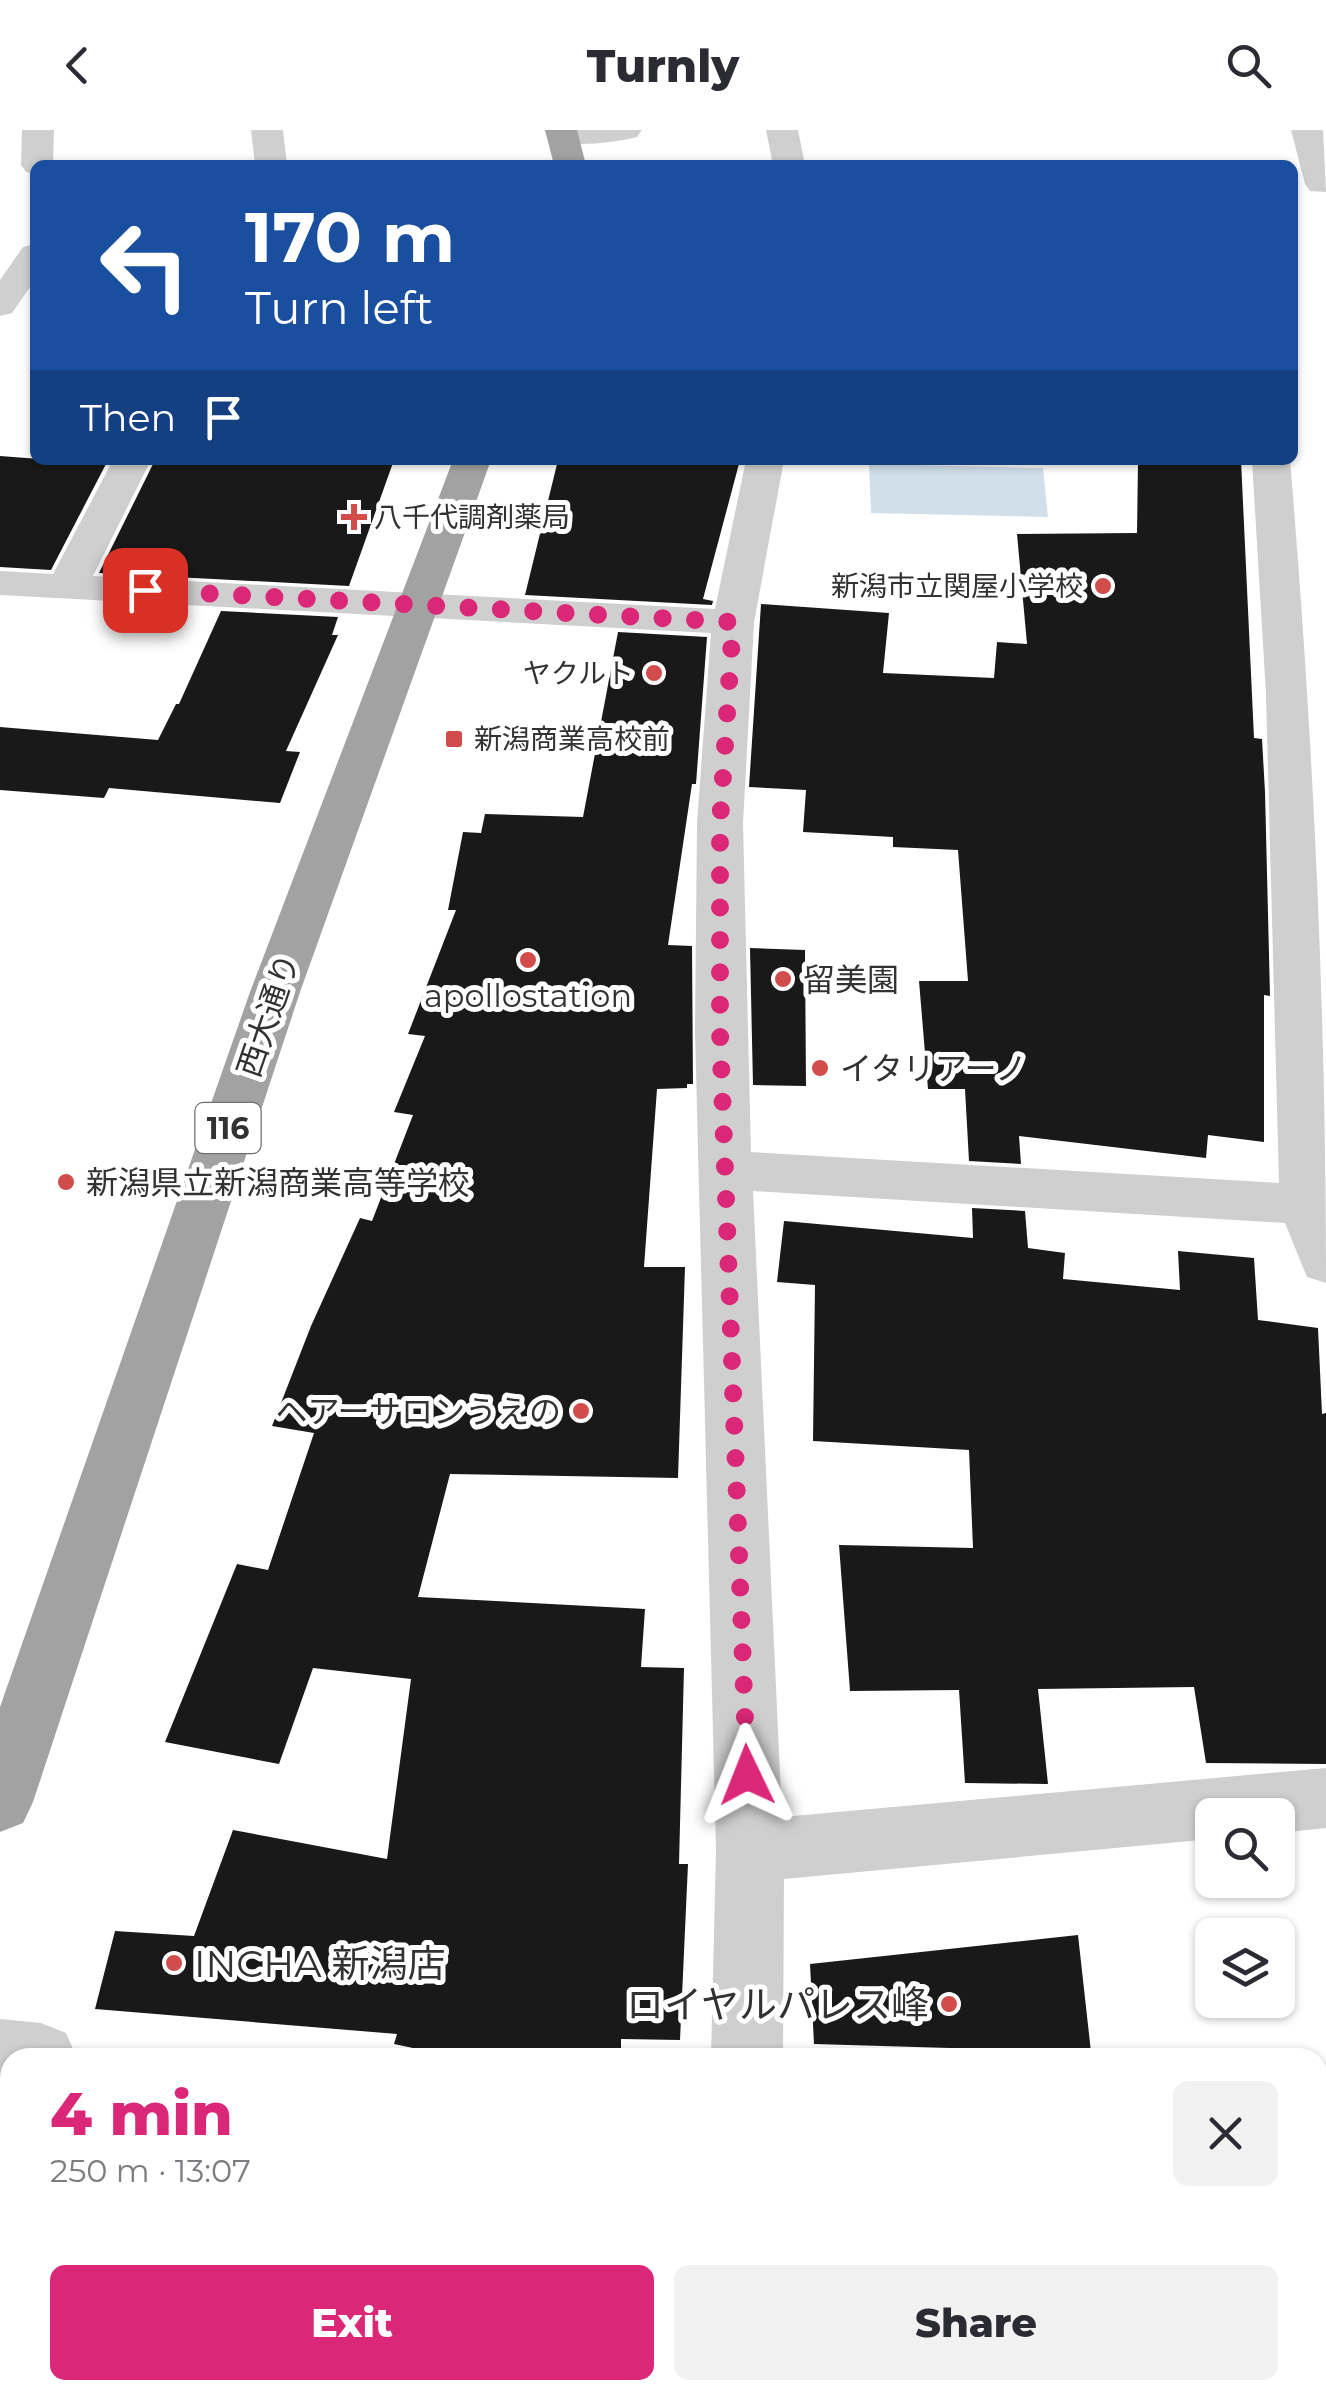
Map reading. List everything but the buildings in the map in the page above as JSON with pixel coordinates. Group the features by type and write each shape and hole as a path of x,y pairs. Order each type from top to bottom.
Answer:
{"highway":[{"path":"562,132 569,160"},
{"name":"西大通り","path":"0,1802 275,992 470,465"}],"street":[{"path":"37,160 38,130"},
{"path":"267,130 270,160"},
{"path":"562,132 626,130"},
{"path":"782,130 787,160"},
{"path":"1307,130 1313,184"},
{"path":"0,306 24,262"},
{"path":"67,586 129,465"},
{"path":"748,2048 750,1851 720,1032 720,823 733,622 764,465"},
{"path":"1271,465 1288,694 1306,1204 1326,1262"},
{"path":"0,583 417,602 733,622"},
{"path":"726,1170 1306,1204"},
{"path":"750,1851 1326,1798"}],"shaded area":[{"path":"869,465 1043,468 1048,517 871,513"}],"place":[{"name":"八千代調剤薬局","path":"354,517"},
{"name":"新潟市立関屋小学校","path":"1103,586"},
{"name":"ヤクルト","path":"654,673"},
{"name":"新潟商業高校前","path":"454,739"},
{"name":"apollostation","path":"528,960"},
{"name":"留美園","path":"783,979"},
{"name":"イタリアーノ","path":"820,1068"},
{"name":"新潟県立新潟商業高等学校","path":"66,1182"},
{"name":"ヘアーサロンうえの","path":"581,1411"},
{"name":"INCHA 新潟店","path":"174,1963"},
{"name":"ロイヤルパレス峰","path":"949,2004"}],"route":[{"path":"145,590 733,622 720,823 720,1032 747,1775"}]}
